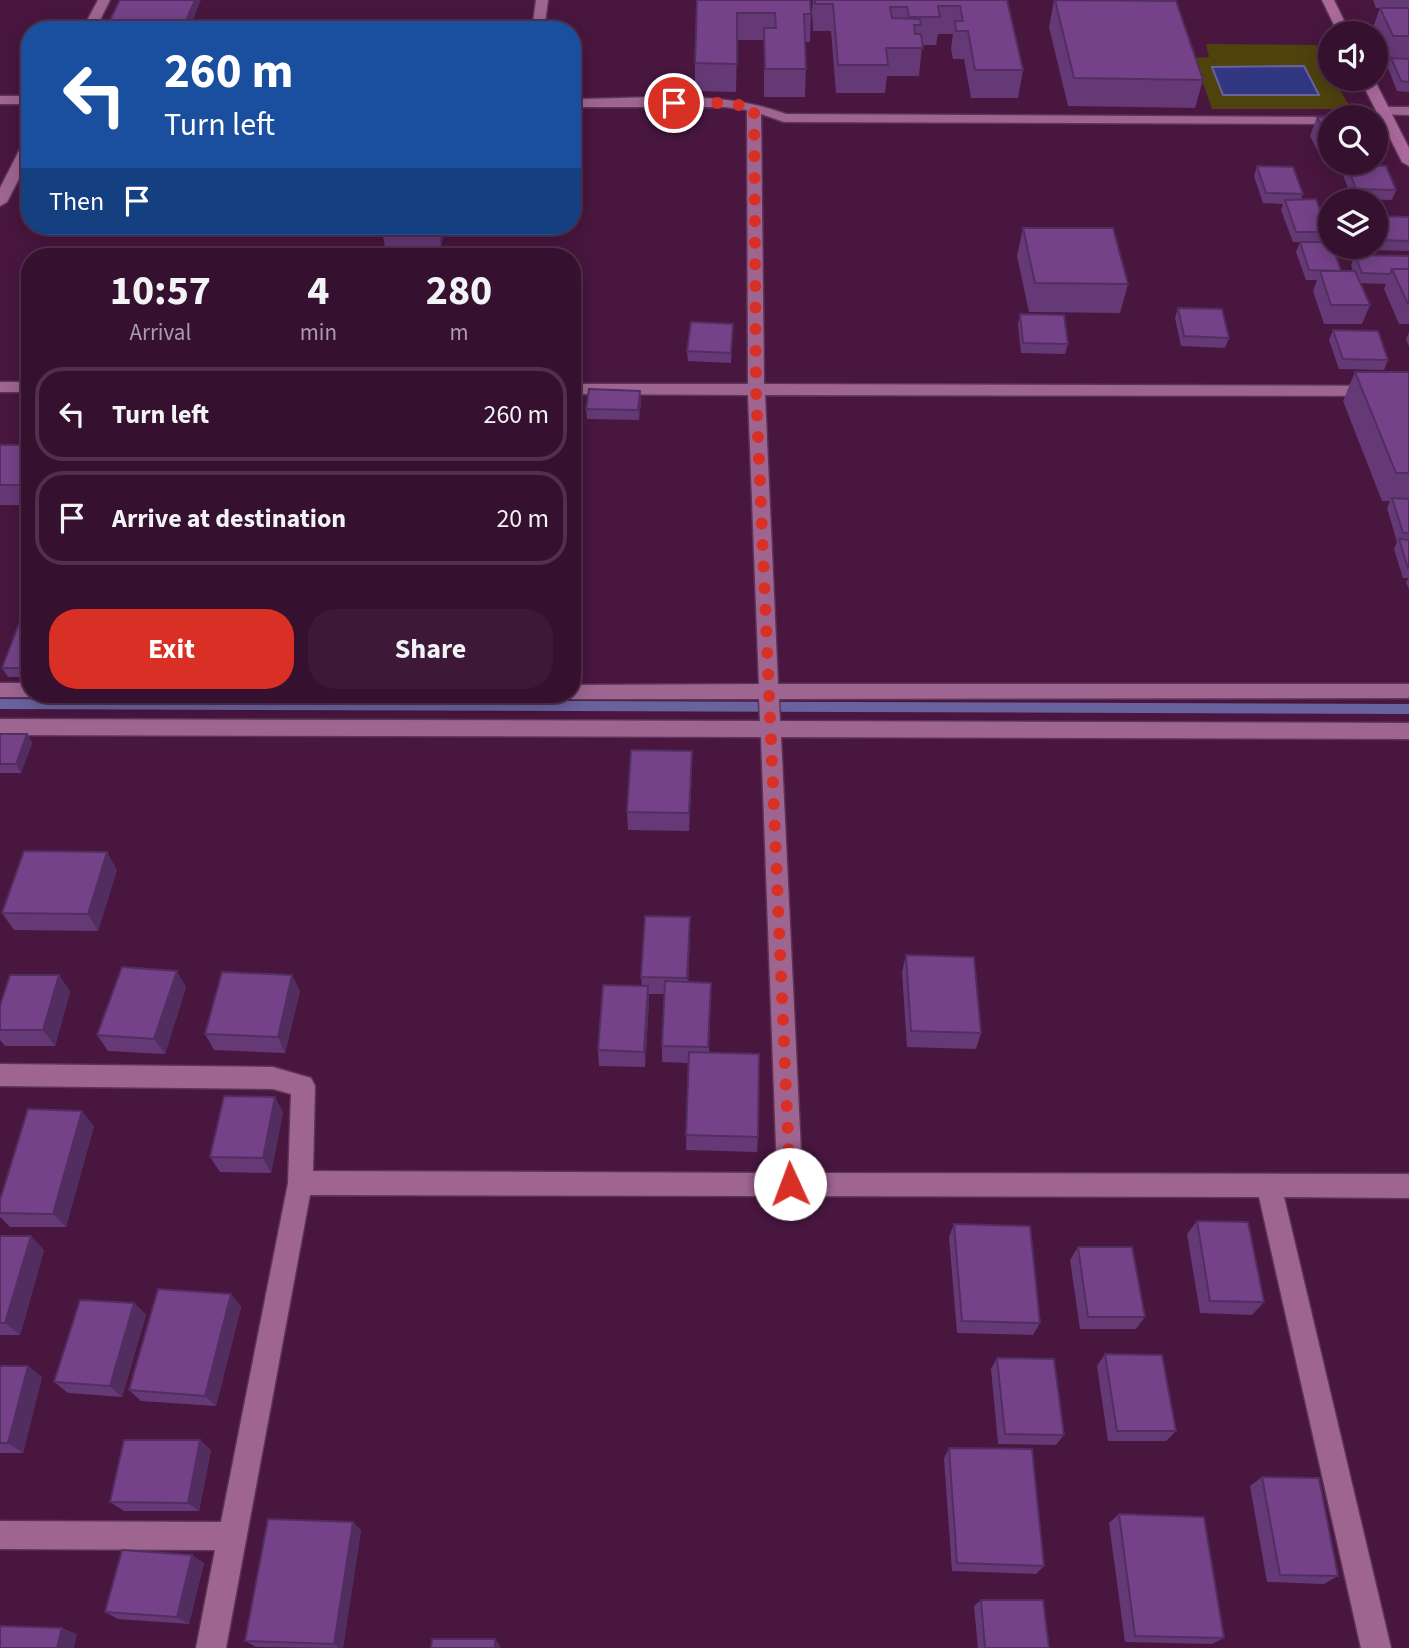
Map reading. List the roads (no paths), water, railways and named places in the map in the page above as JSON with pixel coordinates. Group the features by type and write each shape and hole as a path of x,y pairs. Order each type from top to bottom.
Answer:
{"main road":[{"path":"1328,0 1338,21"},
{"path":"1388,127 1409,162"}],"street":[{"path":"93,21 104,0"},
{"path":"539,21 542,0"},
{"path":"0,100 21,100"},
{"path":"581,103 725,103 754,107 784,118 1318,120"},
{"path":"754,107 756,390 790,1184"},
{"path":"1388,116 1409,111"},
{"path":"0,202 21,161"},
{"path":"0,387 21,387"},
{"path":"581,389 1409,391"},
{"path":"0,690 21,690"},
{"path":"581,692 1409,691"},
{"path":"0,727 1409,731"},
{"path":"0,1075 274,1077 303,1086 300,1183 211,1648"},
{"path":"300,1183 1409,1186"},
{"path":"1269,1186 1376,1648"},
{"path":"0,1535 233,1536"}],"waterway":[{"path":"0,704 1409,709"}]}
